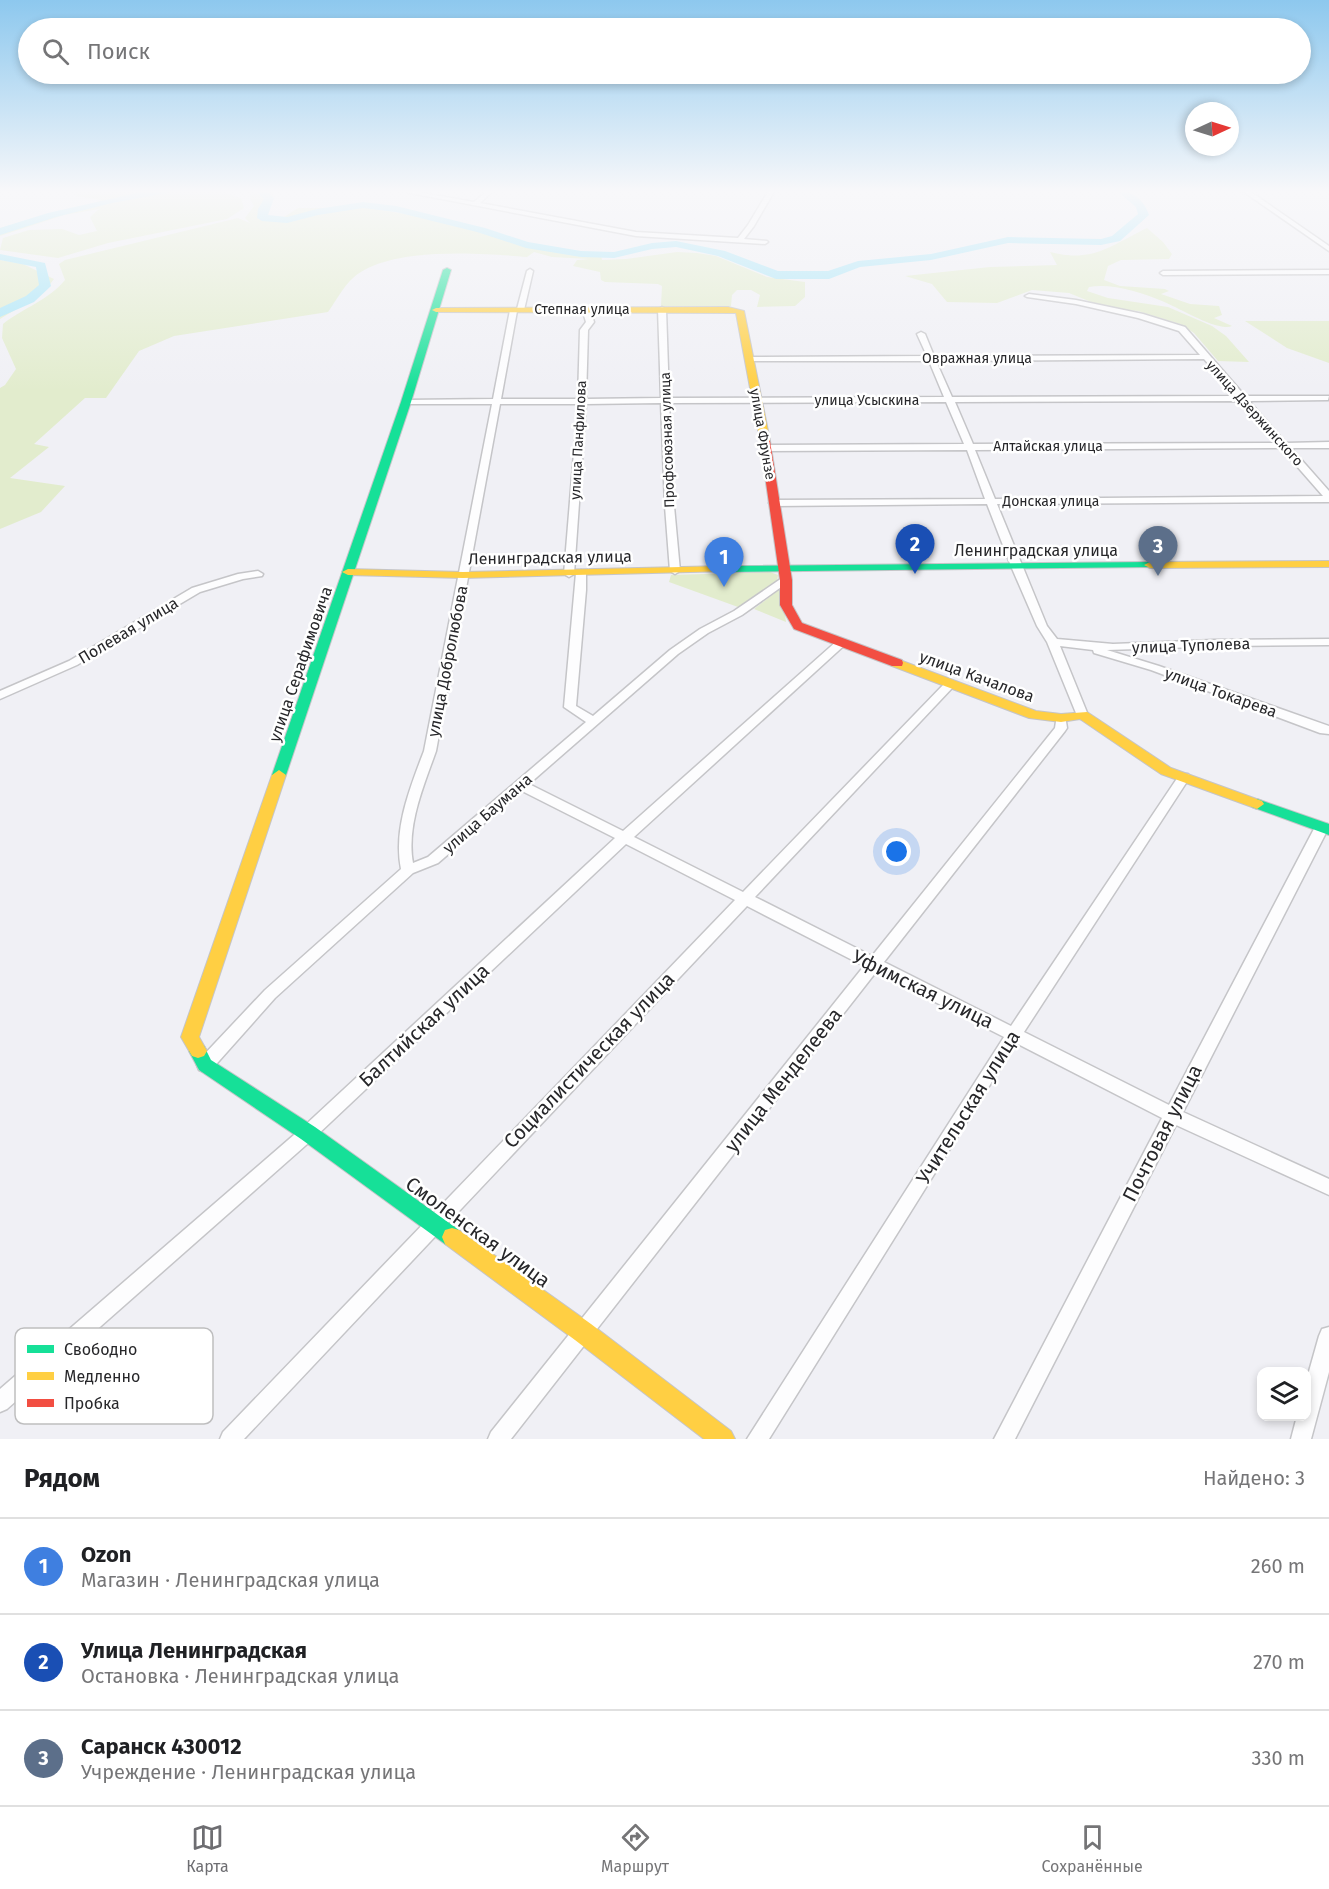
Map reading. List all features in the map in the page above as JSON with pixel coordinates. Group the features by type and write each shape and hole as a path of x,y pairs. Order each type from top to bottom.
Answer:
{"street":[{"name":"улица Серафимовича","path":"205,1065 190,1037 406,402 447,270"},
{"name":"улица Добролюбова","path":"408,870 405,860 412,801 430,751 495,401 517,310 530,271"},
{"path":"1163,273 1329,272"},
{"name":"улица Дзержинского","path":"1029,296 1076,302 1140,316 1182,329 1329,498"},
{"name":"улица Панфилова","path":"586,309 590,322 584,330 575,573 580,610 573,659 570,707 592,721"},
{"name":"Профсоюзная улица","path":"662,309 666,455 675,571"},
{"name":"Степная улица","path":"436,310 728,309"},
{"name":"улица Фрунзе","path":"728,309 740,311 766,448 785,574"},
{"path":"921,334 970,447 1016,566 1042,626 1053,642 1082,715 1166,771 1325,829"},
{"name":"Овражная улица","path":"750,359 1205,357"},
{"name":"улица Усыскина","path":"406,402 1328,398"},
{"name":"Алтайская улица","path":"766,448 1329,445"},
{"name":"Донская улица","path":"774,503 1329,498"},
{"name":"Ленинградская улица","path":"348,572 463,575 675,571 785,574 1016,566 1329,564"},
{"name":"Полевая улица","path":"0,695 74,663 196,590 242,576 258,574"},
{"name":"улица Качалова","path":"785,574 785,603 788,614 798,626 1034,714 1061,718 1082,715"},
{"name":"улица Баумана","path":"205,1065 270,994 408,870 433,860 592,721 681,647 704,631 738,613 785,574"},
{"name":"Балтийская улица","path":"85,1328 308,1133 626,837 842,642"},
{"name":"улица Туполева","path":"1053,642 1121,648 1235,642 1329,642"},
{"name":"улица Токарева","path":"1078,646 1155,668 1329,730"},
{"name":"Социалистическая улица","path":"230,1439 433,1223 950,684"},
{"name":"улица Менделеева","path":"498,1439 1061,728 1061,718"},
{"name":"Учительская улица","path":"757,1439 1014,1034 1184,777"},
{"name":"Уфимская улица","path":"519,784 1172,1115 1329,1187"},
{"name":"Почтовая улица","path":"1004,1439 1172,1115 1325,829"},
{"name":"Смоленская улица","path":"205,1065 308,1133 433,1223 583,1332 723,1439"},
{"path":"1301,1439 1329,1336"},
{"name":"Балтийская улица","path":"0,1402 15,1389"}],"green space":[{"path":"77,257 407,257 369,268 353,278 328,312 174,336 139,351 106,398 85,398 34,444 49,447 10,478 65,486 41,512 0,529 0,388 5,385 16,369 2,338 3,324 59,287 65,280 59,264"},
{"path":"555,257 602,257 602,260 639,257 719,257 767,277 805,282 805,297 795,306 757,307 760,295 751,290 737,290 732,295 731,306 661,306 662,286 658,284 605,282 601,280 600,272 573,266 577,260 589,259"},
{"path":"1053,257 1170,257 1121,260 1108,266 1104,280 1120,286 1165,289 1169,291 1161,294 1190,304 1219,306 1222,315 1214,318 1232,326 1225,327 1207,322 1145,294 1126,289 1098,286 1089,287 1087,291 1108,298 1168,307 1212,326 1226,336 1249,362 1218,361 1194,333 1180,324 1138,311 1106,308 1069,293 1032,290 997,303 947,302 932,284 905,276 990,267 1057,265"},
{"path":"0,260 23,264 54,279 44,292 0,319"},
{"path":"1245,321 1329,321 1329,363 1287,348"},
{"path":"770,572 778,575 777,582 744,606 738,607 669,582 671,575"},
{"path":"781,588 786,622 754,609"}],"waterway":[{"path":"0,313 30,299 45,286 41,265 1,257"},
{"path":"731,257 776,275 829,275 858,264 929,257"}],"traffic: fast":[{"path":"279,775 406,402 447,270"},
{"path":"725,569 1150,565"},
{"path":"1257,804 1329,830"},
{"path":"198,1051 205,1065 308,1133 452,1237"}],"traffic: slow":[{"path":"436,310 728,309 740,311 765,441"},
{"path":"1150,565 1329,564"},
{"path":"348,572 463,575 725,569"},
{"path":"897,663 1034,715 1061,718 1082,715 1166,771 1257,804"},
{"path":"198,1051 190,1037 279,775"},
{"path":"452,1237 583,1332 723,1439"}],"traffic: jam":[{"path":"765,441 786,580 786,605 790,615 798,626 897,663"}],"place":[{"name":"Улица Ленинградская","path":"915,574"},
{"name":"Саранск 430012","path":"1158,576"},
{"name":"Ozon","path":"724,587"}]}
